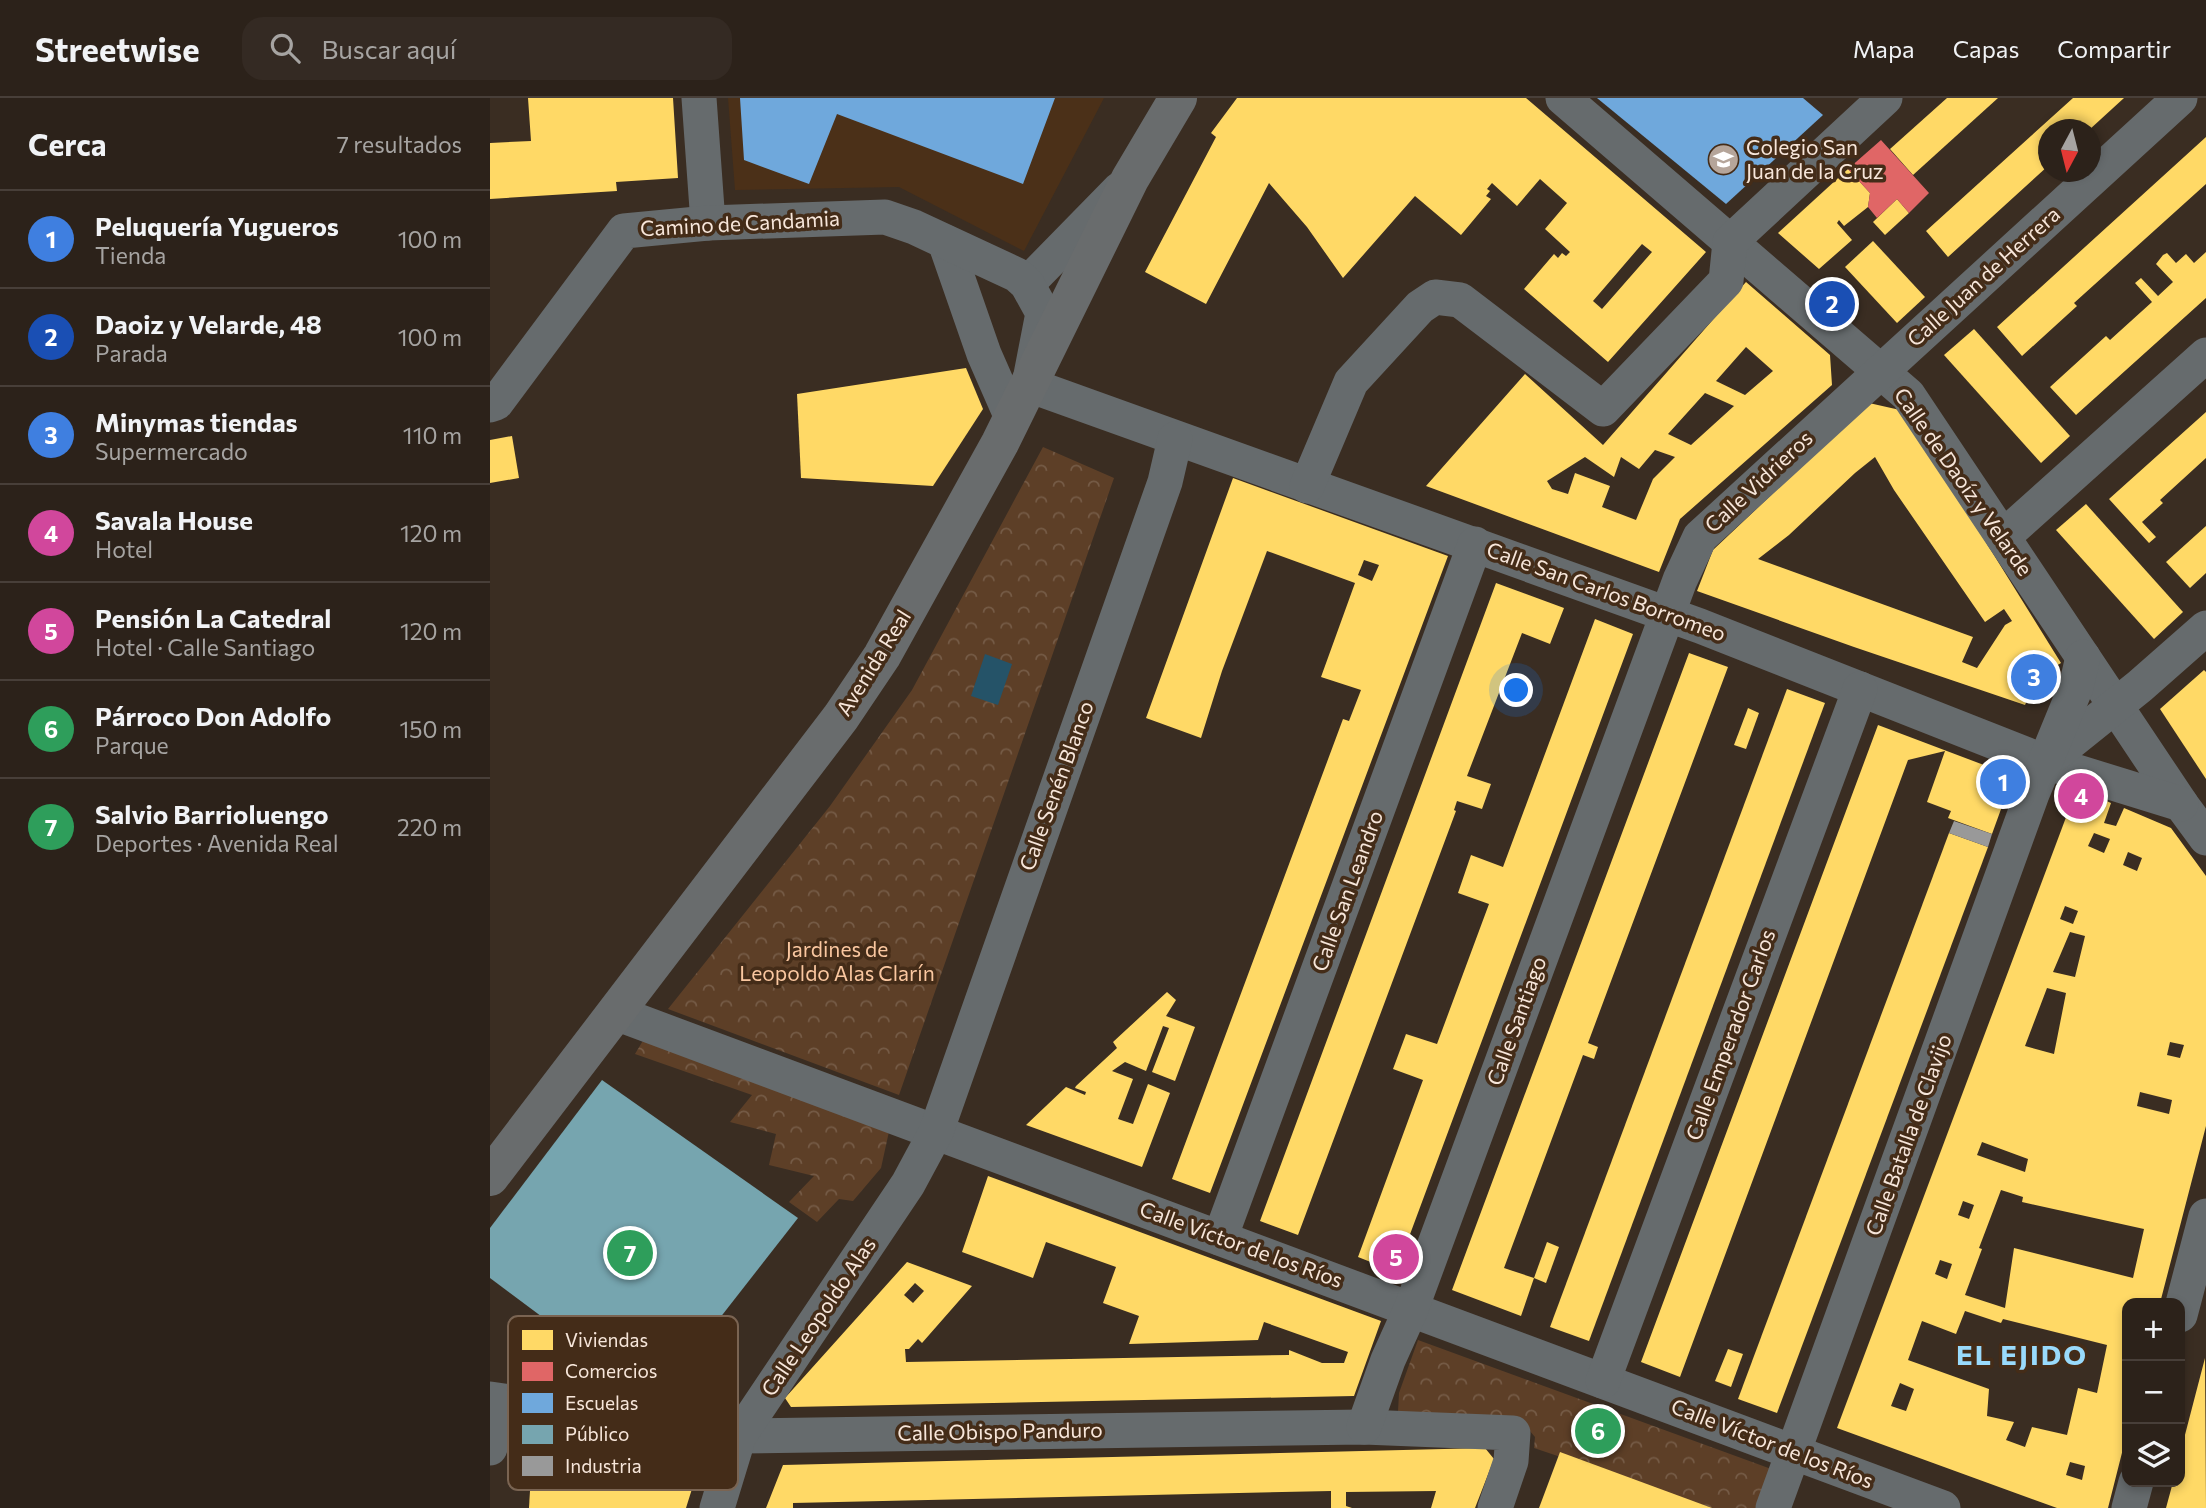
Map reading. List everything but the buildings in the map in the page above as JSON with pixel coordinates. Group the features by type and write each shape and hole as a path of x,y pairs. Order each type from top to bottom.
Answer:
{"main road":[{"name":"Avenida Real","path":"490,1177 841,717 882,656 1020,402 1130,179 1178,98"}],"street":[{"path":"699,98 708,223"},
{"name":"Calle de Daoíz y Velarde","path":"1563,98 1908,395 2083,657 2122,701 2181,804 2206,838"},
{"path":"1307,486 1351,382 1420,307 1436,297 1460,300 1603,409 1726,281 1730,242 1885,98"},
{"name":"Calle Juan de Herrera","path":"1880,371 2180,98"},
{"path":"1020,402 1043,313 1027,284 1130,179"},
{"name":"Camino de Candamia","path":"490,405 496,403 624,231 708,223 884,217 914,227 1017,275 1027,284"},
{"path":"945,242 984,354 1020,402"},
{"path":"2003,537 2206,355"},
{"name":"Calle Vidrieros","path":"1667,614 1700,537 1880,371"},
{"name":"Calle San Carlos Borromeo","path":"1020,402 1175,439 1667,614 2045,762 2181,804"},
{"name":"Calle Senén Blanco","path":"936,1132 1165,482 1175,439"},
{"name":"Calle San Leandro","path":"1220,1238 1475,544"},
{"name":"Calle Santiago","path":"1364,1427 1388,1360 1411,1309 1667,614"},
{"path":"2045,762 2122,701 2206,628"},
{"name":"Calle Batalla de Clavijo","path":"1773,1508 2045,762 2076,687 2083,657"},
{"name":"Calle Emperador Carlos","path":"1603,1381 1860,689"},
{"name":"Calle Víctor de los Ríos","path":"616,1013 1944,1508"},
{"name":"Calle Leopoldo Alas","path":"738,1439 908,1184 936,1132"},
{"path":"2184,1298 2206,1216"},
{"path":"490,1448 491,1400"},
{"name":"Calle Obispo Panduro","path":"739,1436 1364,1427 1513,1433 1511,1461 1495,1508"},
{"path":"2129,1508 2135,1487"},
{"name":"Calle Leopoldo Alas","path":"717,1508 722,1490"}],"shaded area":[{"path":"728,98 1104,98 1024,251 899,187 735,190"}],"green space":[{"name":"Jardines de Leopoldo Alas Clarín","path":"1043,447 1114,478 899,1095 668,1009 830,806 912,690"},
{"path":"660,1012 895,1104 881,1168 853,1201 839,1199 817,1222 789,1202 814,1176 769,1165 776,1134 730,1122 752,1095 635,1054"},
{"path":"1418,1340 1774,1470 1759,1508 1712,1508 1534,1448 1535,1437 1524,1424 1398,1412 1399,1393"}],"water":[{"path":"985,654 1012,664 998,705 971,696"}],"place":[{"name":"Colegio San Juan de la Cruz","path":"1723,160"},
{"name":"Daoiz y Velarde, 48","path":"1832,304"},
{"name":"Minymas tiendas","path":"2034,677"},
{"name":"Peluquería Yugueros","path":"2003,782"},
{"name":"Savala House","path":"2081,796"},
{"name":"Salvio Barrioluengo","path":"630,1253"},
{"name":"Pensión La Catedral","path":"1396,1257"},
{"name":"Párroco Don Adolfo","path":"1598,1431"}],"district":[{"name":"EL EJIDO","path":"2022,1355"}]}
